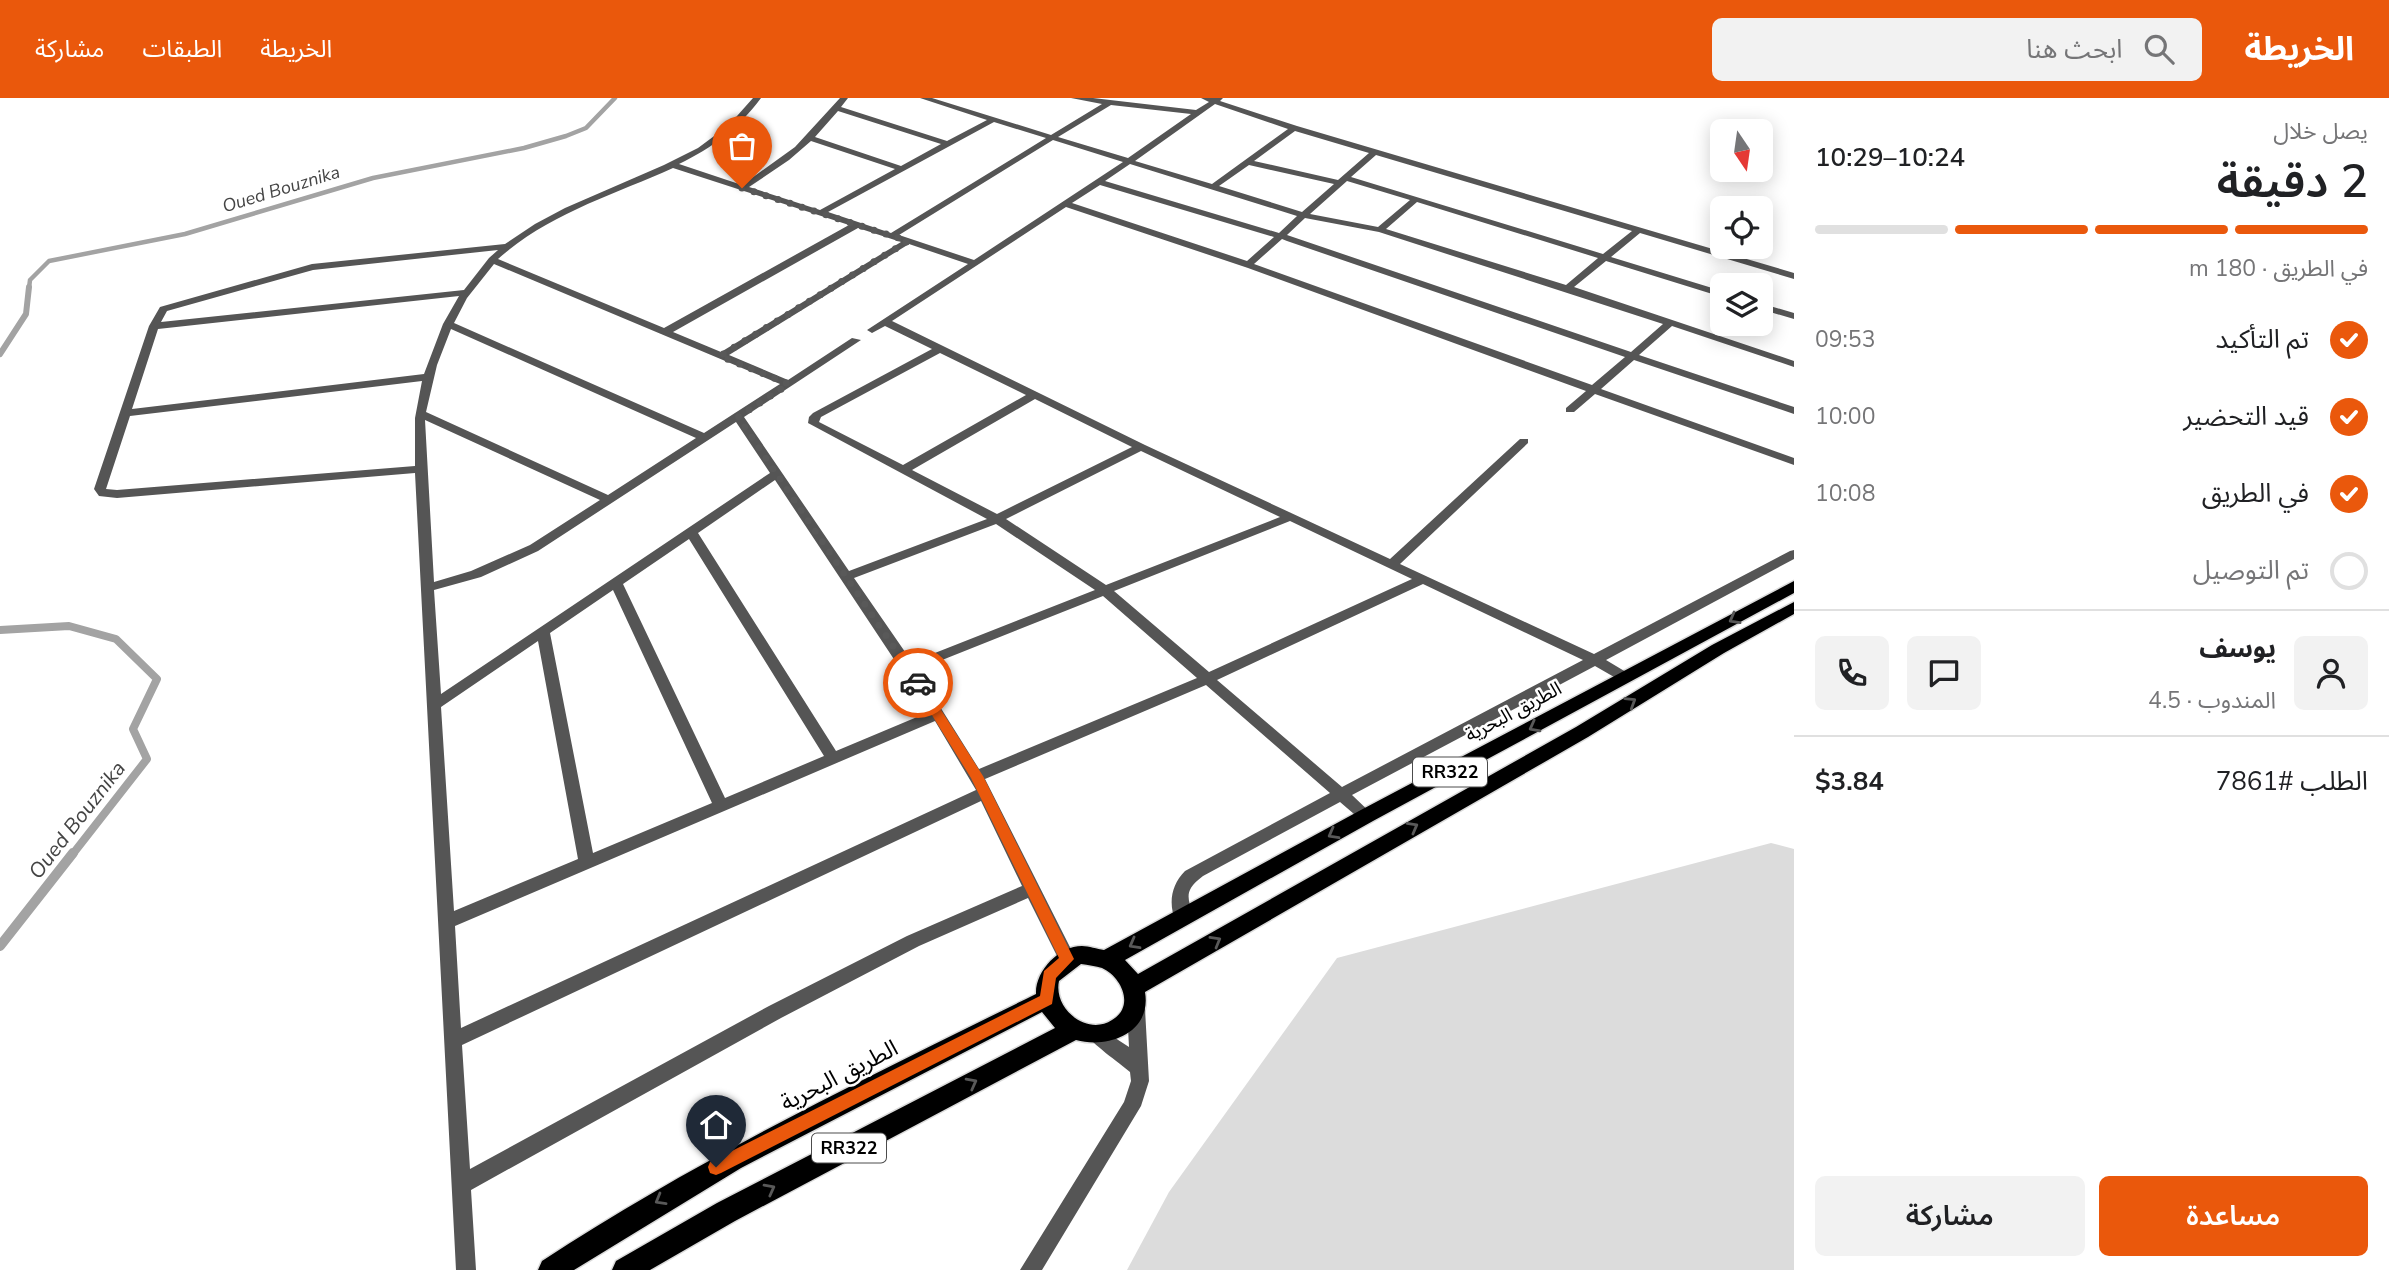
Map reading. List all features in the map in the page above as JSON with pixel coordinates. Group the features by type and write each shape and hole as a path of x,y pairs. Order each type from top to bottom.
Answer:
{"main road":[{"name":"الطريق البحرية","path":"1107,959 1794,586"},
{"name":"RR322","path":"625,1270 726,1212 1085,1031 1112,1031 1123,1026 1135,998 1718,649 1794,607"},
{"path":"1085,1031 1053,1012 1047,999 1049,975 1067,959 1080,955 1107,959 1120,966 1135,998"},
{"name":"الطريق البحرية","path":"551,1270 716,1167 1047,999"}],"street":[{"path":"466,1270 421,469 421,414 429,377 448,324 492,260 508,246 567,209 673,165 717,139 757,98"},
{"path":"742,188 780,166 811,138 844,98"},
{"path":"924,98 1303,215 1380,230 1567,288 1794,364"},
{"path":"1075,98 1199,113"},
{"path":"1205,98 1294,128 1794,276"},
{"path":"872,330 1129,162 1217,100"},
{"path":"892,236 1110,102"},
{"path":"837,108 948,144"},
{"path":"820,213 992,120"},
{"path":"1213,187 1294,128"},
{"path":"811,138 902,169"},
{"path":"1248,265 1374,152"},
{"path":"1247,162 1344,181 1415,200 1710,290"},
{"path":"673,165 975,263"},
{"path":"1099,182 1280,236 1794,411"},
{"path":"1380,230 1415,200"},
{"path":"1066,204 1248,265 1794,462"},
{"path":"664,332 856,225"},
{"path":"1567,288 1637,231"},
{"path":"720,356 908,241"},
{"path":"421,469 103,493 102,485 154,326 159,313 169,306 312,267 508,246"},
{"path":"492,260 789,384"},
{"path":"154,326 468,292"},
{"path":"1773,310 1794,316"},
{"path":"885,322 1141,447 1595,660 1626,678"},
{"path":"1570,410 1670,323"},
{"path":"448,324 705,438"},
{"path":"427,588 476,575 520,556 856,340"},
{"path":"940,349 814,417 814,423 997,519 1107,592 1366,816"},
{"path":"126,413 429,377"},
{"path":"905,469 1034,395"},
{"path":"421,414 608,500"},
{"path":"738,417 909,668 976,776 1067,959"},
{"path":"1391,565 1524,441"},
{"path":"847,576 997,519 1141,447"},
{"path":"434,705 777,474"},
{"path":"909,668 1107,592 1290,517"},
{"path":"691,532 832,759"},
{"path":"1182,917 1178,900 1180,888 1187,878 1794,554"},
{"path":"976,776 1207,679 1422,580"},
{"path":"616,583 721,806"},
{"path":"543,632 587,863"},
{"path":"446,922 938,714"},
{"path":"453,1041 984,793"},
{"path":"461,1185 775,1012 913,941 1032,889"},
{"path":"1030,1270 1132,1106 1140,1081 1135,998"},
{"path":"1085,1031 1138,1067"}],"shaded area":[{"path":"1771,843 1794,849 1794,1270 1127,1270 1169,1192 1337,958"}],"waterway":[{"name":"Oued Bouznika","path":"29,288 30,280 49,261 185,234 373,178 524,148 566,136 586,128 615,98"},
{"name":"Oued Bouznika","path":"0,354 26,314 29,287"},
{"name":"Oued Bouznika","path":"0,630 69,626 116,639 157,679 133,729 147,759 72,855"},
{"name":"Oued Bouznika","path":"0,946 73,853"}],"way so far":[{"path":"742,188 908,241 720,356 789,384 738,417 918,683"}],"route":[{"path":"716,1167 1047,999 1049,975 1067,959 976,776 918,683"}]}
